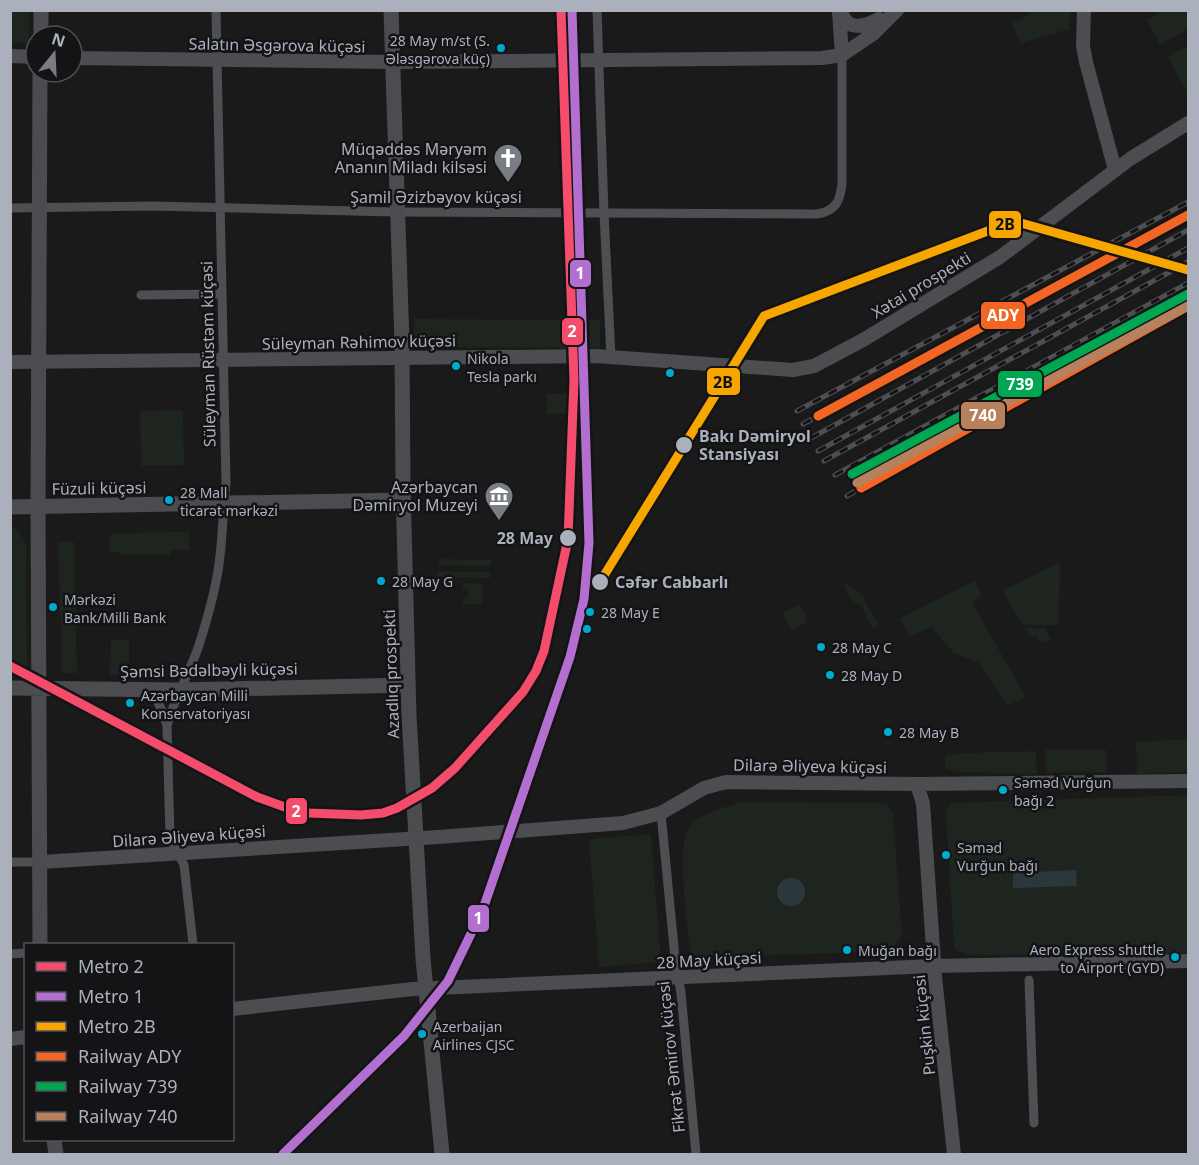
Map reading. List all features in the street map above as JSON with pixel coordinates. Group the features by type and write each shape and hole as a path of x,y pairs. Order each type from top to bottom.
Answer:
{"main road":[{"name":"Azadlıq prospekti","path":"391,10 402,358 408,685 416,838 442,1155"},
{"path":"840,10 846,22 851,26 866,26 884,15"},
{"path":"840,10 842,55"},
{"path":"842,55 873,34 897,10"},
{"path":"1084,10 1083,38 1086,62 1115,170"},
{"path":"842,55 884,15"},
{"name":"Salatın Əsgərova küçəsi","path":"84,58 392,62 822,58 842,55"},
{"path":"40,84 38,507 40,943"},
{"name":"Xətai prospekti","path":"814,366 863,340 1000,257 1115,170 1188,123"},
{"name":"Süleyman Rəhimov küçəsi","path":"10,362 611,357 793,370 814,366"},
{"name":"Füzuli küçəsi","path":"10,507 403,500"},
{"name":"Şəmsi Bədəlbəyli küçəsi","path":"10,688 180,690 408,685"},
{"name":"Dilarə Əliyeva küçəsi","path":"41,862 623,823 661,813 704,788 726,782 917,784 1188,781"},
{"name":"Puşkin küçəsi","path":"917,784 923,804 934,966 954,1155"},
{"name":"28 May küçəsi","path":"234,1009 427,988 934,966 1188,960"}],"street":[{"name":"Süleyman Rüstəm küçəsi","path":"166,726 198,650 211,604 220,556 224,503 216,10"},
{"path":"597,10 611,357"},
{"name":"Şamil Əzizbəyov küçəsi","path":"10,208 154,206 398,212 826,213 837,203 842,183 842,55"},
{"path":"141,295 222,294"},
{"path":"152,690 160,705 166,726 170,838 184,865 193,943"},
{"name":"Fikrət Əmirov küçəsi","path":"661,813 696,1155"},
{"name":"Dilarə Əliyeva küçəsi","path":"10,862 41,862"},
{"path":"1029,980 1034,1123"}],"shaded area":[{"path":"11,10 29,11 29,24 24,24 24,43 11,42"},
{"path":"1037,11 1071,11 1069,29 1021,43 1011,23"},
{"path":"1164,11 1187,11 1188,29 1160,45 1147,20"},
{"path":"1188,46 1188,94 1168,57"},
{"path":"414,319 600,320 600,348 414,347"},
{"path":"575,393 576,413 547,414 547,394"},
{"path":"183,410 184,465 141,466 140,411"},
{"path":"11,526 20,532 26,544 27,673 11,677"},
{"path":"189,532 189,550 171,550 170,555 129,555 109,551 111,533"},
{"path":"58,542 74,542 77,673 62,673"},
{"path":"439,559 491,560 491,566 439,565"},
{"path":"1060,562 1059,625 1022,625 1003,591"},
{"path":"438,571 490,572 490,578 438,577"},
{"path":"842,581 862,595 879,626 873,629 861,605 852,601"},
{"path":"975,581 982,595 972,602 1026,698 1008,705 979,663 954,653 931,627 910,636 899,619"},
{"path":"463,583 482,584 482,604 463,604 463,598 468,598 468,590 463,589"},
{"path":"800,604 808,622 791,630 782,613"},
{"path":"1023,628 1045,628 1051,640 1040,643 1036,636 1032,638"},
{"path":"111,640 129,640 129,675 110,675"},
{"path":"1188,740 1188,772 1137,774 1136,741"},
{"path":"1045,750 1106,750 1106,772 1047,773"},
{"path":"1036,751 1037,774 958,772 945,768 945,756 966,753"},
{"name":"Səməd Vurğun bağı","path":"1188,795 1188,953 967,955 954,948 946,814 952,803"},
{"path":"740,802 879,803 889,806 893,814 902,936 891,951 697,958 690,952 683,866 686,834 690,825 700,817"},
{"path":"651,834 661,962 599,967 589,839"},
{"path":"1076,870 1077,886 1013,888 1013,873"},
{"path":"791,878 801,882 805,892 801,902 791,906 781,902 777,892 781,882"}],"railway":[{"path":"797,411 1188,202"},
{"path":"811,438 1188,230"},
{"path":"818,451 1188,248"},
{"path":"824,461 1188,262"},
{"path":"835,475 1188,283"},
{"path":"803,424 818,416"},
{"path":"847,496 861,488"}],"metro line":[{"name":"2","path":"10,666 257,797 296,811 309,813 361,815 383,813 397,808 432,788 455,768 523,692 536,671 544,651 568,539 574,380 561,10"},
{"name":"1","path":"283,1154 404,1036 448,981 483,909 570,657 584,599 589,543 572,10"},
{"name":"2B","path":"600,582 764,316 1014,221 1188,270"}],"rail line":[{"name":"ADY","path":"818,416 1188,215"},
{"name":"739","path":"852,474 1188,294"},
{"name":"ADY","path":"861,488 1188,306"},
{"name":"740","path":"857,483 1188,306"}],"place":[{"name":"28 May m/st (S. Ələsgərova küç)","path":"501,48"},
{"name":"Müqəddəs Məryəm Ananın Miladı kilsəsi","path":"508,184"},
{"name":"Nikola Tesla parkı","path":"456,366"},
{"name":"Bakı Dəmiryol Stansiyası","path":"684,445"},
{"name":"28 Mall ticarət mərkəzi","path":"169,500"},
{"name":"Azərbaycan Dəmiryol Muzeyi","path":"499,522"},
{"name":"28 May","path":"568,538"},
{"name":"28 May G","path":"381,581"},
{"name":"Cəfər Cabbarlı","path":"600,582"},
{"name":"Mərkəzi Bank/Milli Bank","path":"53,607"},
{"name":"28 May E","path":"590,612"},
{"name":"28 May C","path":"821,647"},
{"name":"28 May D","path":"830,675"},
{"name":"Azərbaycan Milli Konservatoriyası","path":"130,703"},
{"name":"28 May B","path":"888,732"},
{"name":"Səməd Vurğun bağı 2","path":"1003,790"},
{"name":"Səməd Vurğun bağı","path":"946,855"},
{"name":"Muğan bağı","path":"847,950"},
{"name":"Aero Express shuttle to Airport (GYD)","path":"1175,957"},
{"name":"Azerbaijan Airlines CJSC","path":"422,1034"}]}
